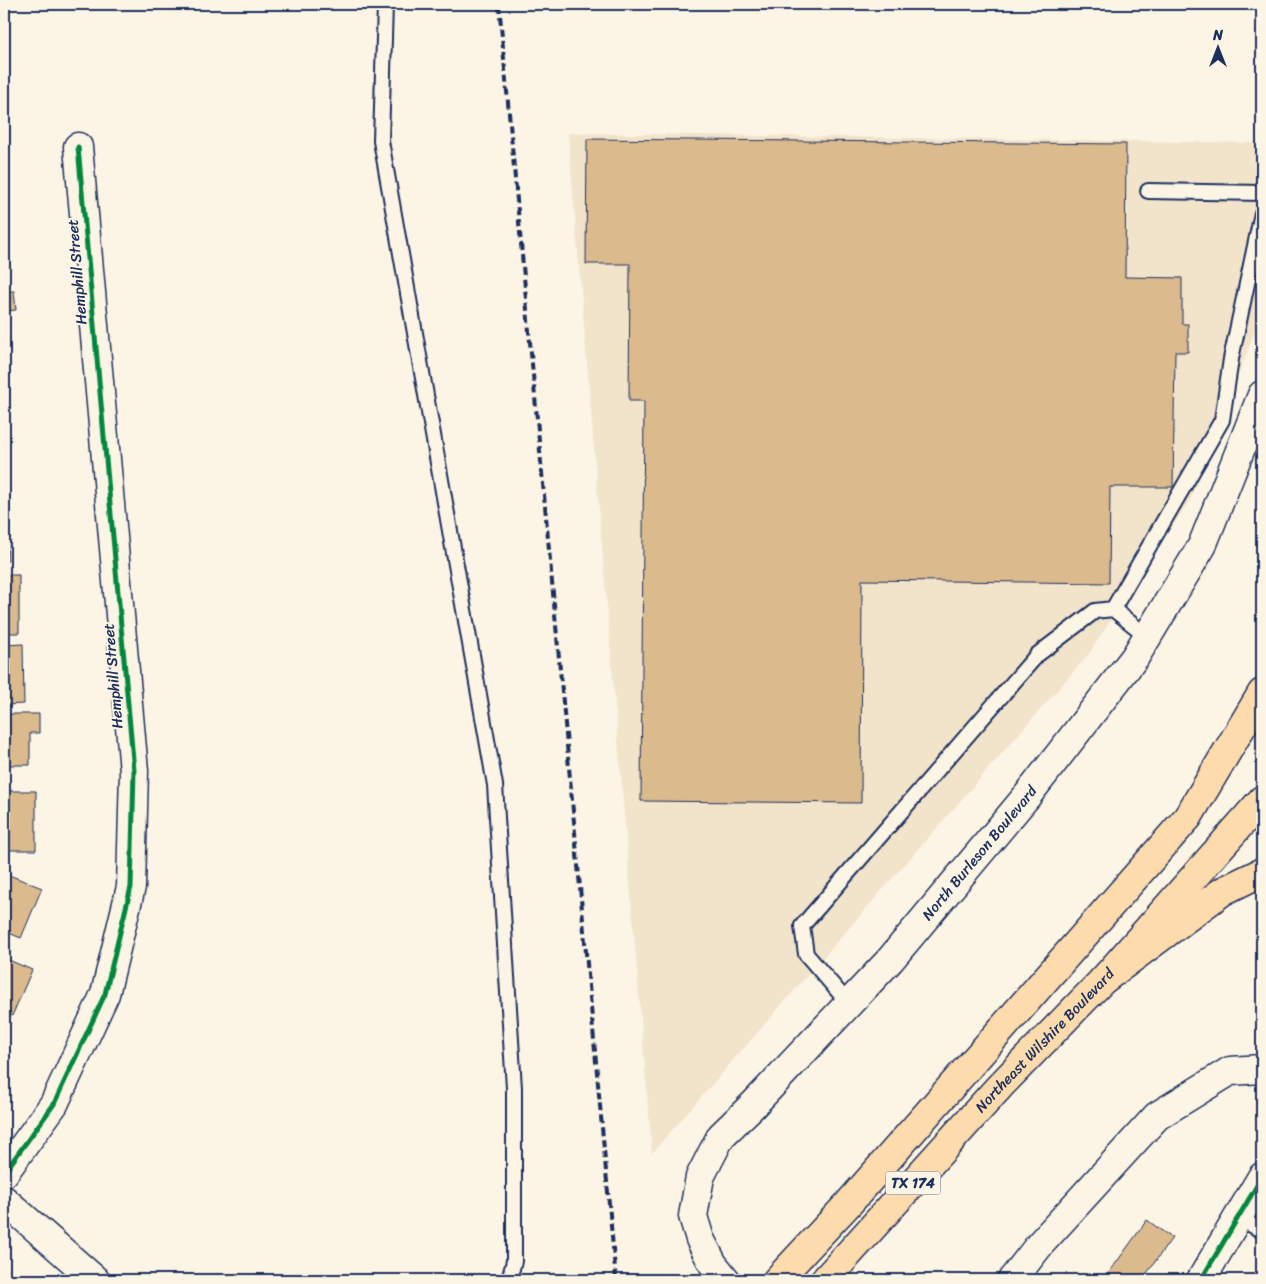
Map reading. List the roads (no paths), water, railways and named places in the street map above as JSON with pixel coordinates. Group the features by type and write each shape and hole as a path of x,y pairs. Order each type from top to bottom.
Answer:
{"main road":[{"name":"Hemphill Street","path":"4,1173 54,1104 105,994 131,887 134,771 78,148"},
{"name":"North Burleson Boulevard","path":"726,1280 713,1264 700,1239 693,1216 700,1177 721,1136 754,1104 890,960 1027,796 1135,657 1202,546 1262,394"},
{"path":"777,1280 849,1203 1188,817 1262,693"},
{"name":"Northeast Wilshire Boulevard","path":"825,1280 1000,1086 1102,980 1262,800"},
{"path":"1102,980 1223,892 1262,872"},
{"path":"1012,1280 1041,1243 1157,1116 1230,1071 1262,1069"},
{"path":"1201,1280 1262,1177"},
{"path":"4,1200 94,1280"}],"lane":[{"path":"385,4 381,141 495,784 514,1088 514,1261 509,1280"},
{"path":"1148,191 1262,192"},
{"path":"1113,609 1222,420 1231,359 1262,213"},
{"path":"849,1004 806,954 802,926 1037,655 1095,612 1113,609 1148,636"},
{"path":"1238,1217 1262,1232"}],"railway":[{"path":"499,4 616,1280"}]}
